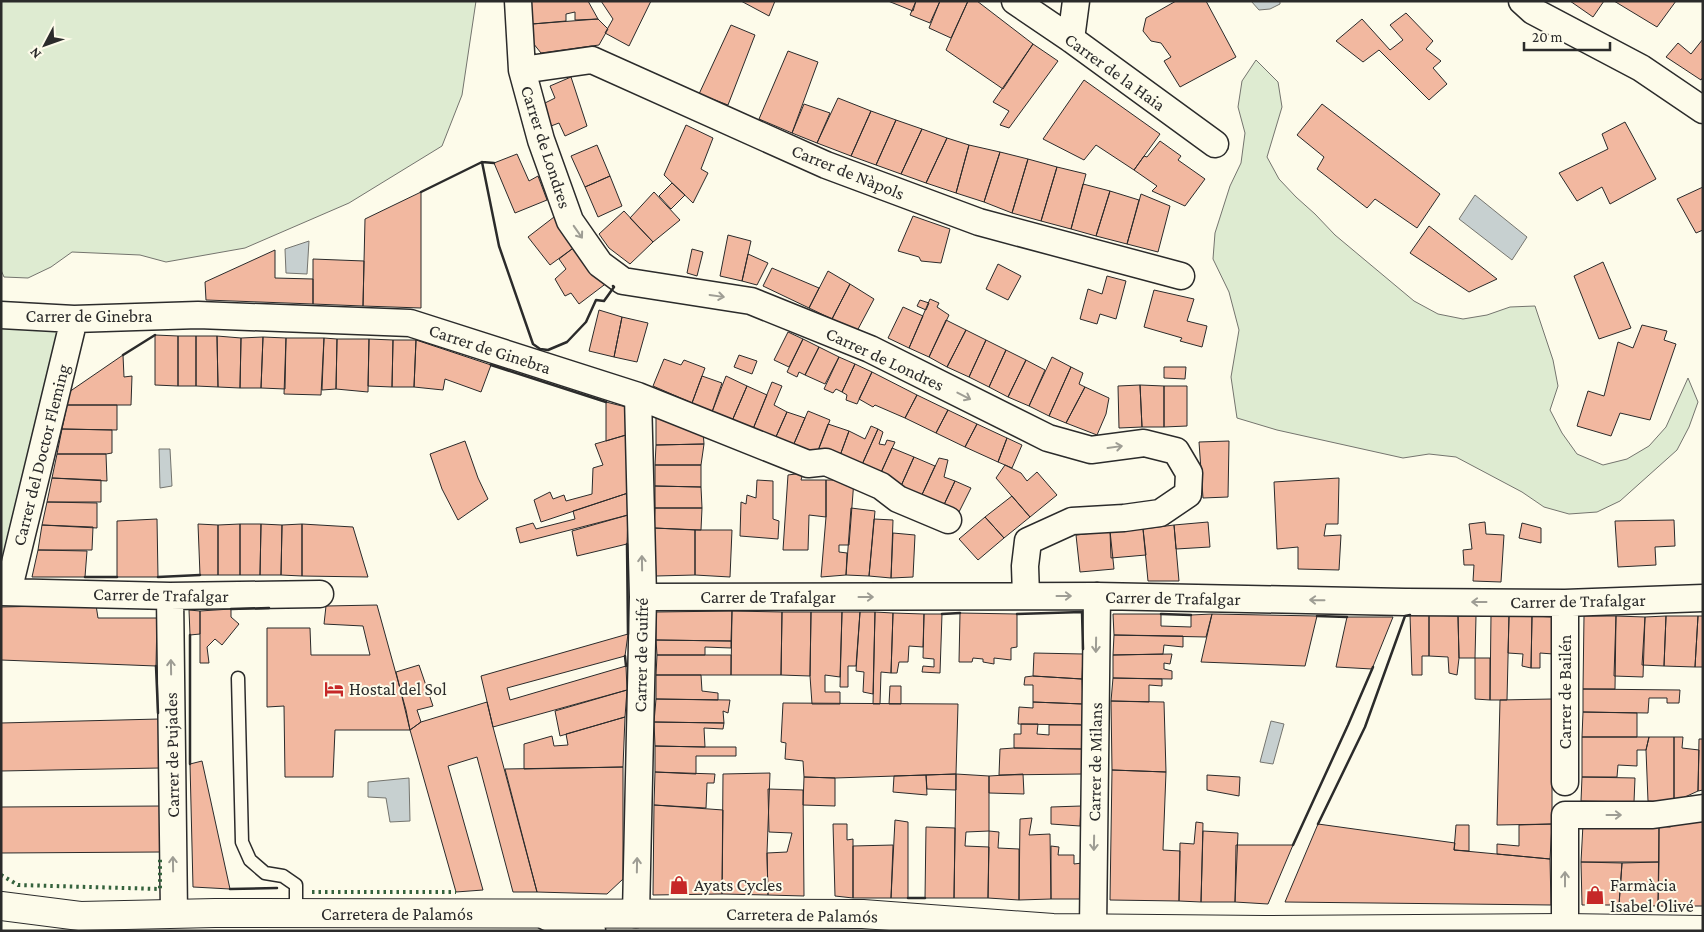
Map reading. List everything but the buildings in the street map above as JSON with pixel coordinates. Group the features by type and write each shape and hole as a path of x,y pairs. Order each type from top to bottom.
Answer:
{"main road":[{"name":"Carretera de Palamós","path":"1,906 80,916 174,913 863,914 1054,930 1703,930"},
{"path":"1,912 6,931"},
{"name":"Carretera de Palamós","path":"51,931 80,916"}],"street":[{"name":"Carrer de Londres","path":"518,1 522,70 541,140 570,221 600,264 623,281 751,301 870,349 1048,438 1091,450 1144,443 1176,451 1189,473 1188,494 1160,513 1124,518 1072,521 1028,541 1025,566 1026,596"},
{"name":"Carrer de la Haia","path":"1015,1 1071,39 1214,144"},
{"path":"1071,39 1076,1"},
{"path":"1522,1 1534,12 1640,68 1703,110"},
{"name":"Carrer de Nàpols","path":"522,70 592,60 826,165 979,222 1181,276"},
{"name":"Carrer de Ginebra","path":"1,315 74,319 198,315 410,324 638,396 808,464 826,462 880,486 898,500 948,520"},
{"name":"Carrer del Doctor Fleming","path":"4,592 74,319"},
{"name":"Carrer de Guifré","path":"636,914 643,597 638,396"},
{"name":"Carrer de Trafalgar","path":"4,592 170,596 320,594"},
{"name":"Carrer de Pujades","path":"170,596 174,913"},
{"name":"Carrer de Trafalgar","path":"643,597 1097,596 1395,602 1565,603 1703,598"},
{"name":"Carrer de Milans","path":"1093,929 1097,596"},
{"name":"Carrer de Bailén","path":"1565,603 1565,782"},
{"path":"1565,929 1565,815 1653,815 1703,808"},
{"path":"537,914 592,931"}],"lane":[{"path":"238,678 242,842 250,860 265,873 283,876 296,885 296,913"}],"green space":[{"path":"1,1 476,1 462,95 442,146 349,203 245,248 166,262 140,255 72,252 51,267 28,278 4,277 1,270"},
{"path":"1256,60 1278,82 1282,107 1267,157 1279,179 1335,235 1414,301 1438,314 1463,319 1487,315 1510,307 1535,306 1553,360 1558,386 1550,410 1562,433 1577,454 1603,465 1627,459 1649,446 1666,427 1688,378 1698,402 1689,427 1677,450 1620,501 1597,512 1569,514 1544,507 1522,492 1456,457 1429,454 1403,458 1277,430 1237,418 1231,377 1239,330 1229,292 1213,259 1215,233 1230,186 1241,163 1245,133 1238,107 1242,81"},
{"path":"1,315 74,319 1,592"}],"shaded area":[{"path":"1251,1 1280,1 1280,4 1270,9 1259,10"},
{"path":"1475,195 1527,237 1512,260 1459,219"},
{"path":"309,241 307,274 286,273 285,249"},
{"path":"159,449 170,449 172,486 160,488"},
{"path":"1271,721 1284,724 1273,764 1260,762"},
{"path":"409,778 410,821 390,822 386,798 368,797 368,782"}],"hedge":[{"path":"1,875 18,885 160,889 160,857"},
{"path":"312,892 456,892"}],"wall":[{"path":"482,162 499,246 533,344 540,349 548,350 567,342 586,322 596,300 604,301 613,286"},
{"path":"421,192 482,162 494,163"},
{"path":"123,355 155,335"},
{"path":"491,365 606,402"},
{"path":"627,544 628,634"},
{"path":"158,577 200,575"},
{"path":"85,577 117,577"},
{"path":"231,609 269,608"},
{"path":"1017,614 1082,612 1083,649"},
{"path":"942,614 960,613"},
{"path":"1161,614 1191,615"},
{"path":"1318,824 1365,727 1405,616 1410,615"},
{"path":"1317,616 1347,617"},
{"path":"190,635 190,764"},
{"path":"625,656 626,666"},
{"path":"156,666 158,713"},
{"path":"1293,845 1373,667"},
{"path":"230,889 277,888"},
{"path":"908,898 925,898"}],"place":[{"name":"Hostal del Sol","path":"334,689"},
{"name":"Ayats Cycles","path":"679,885"},
{"name":"Farmàcia Isabel Olivé","path":"1595,895"}]}
